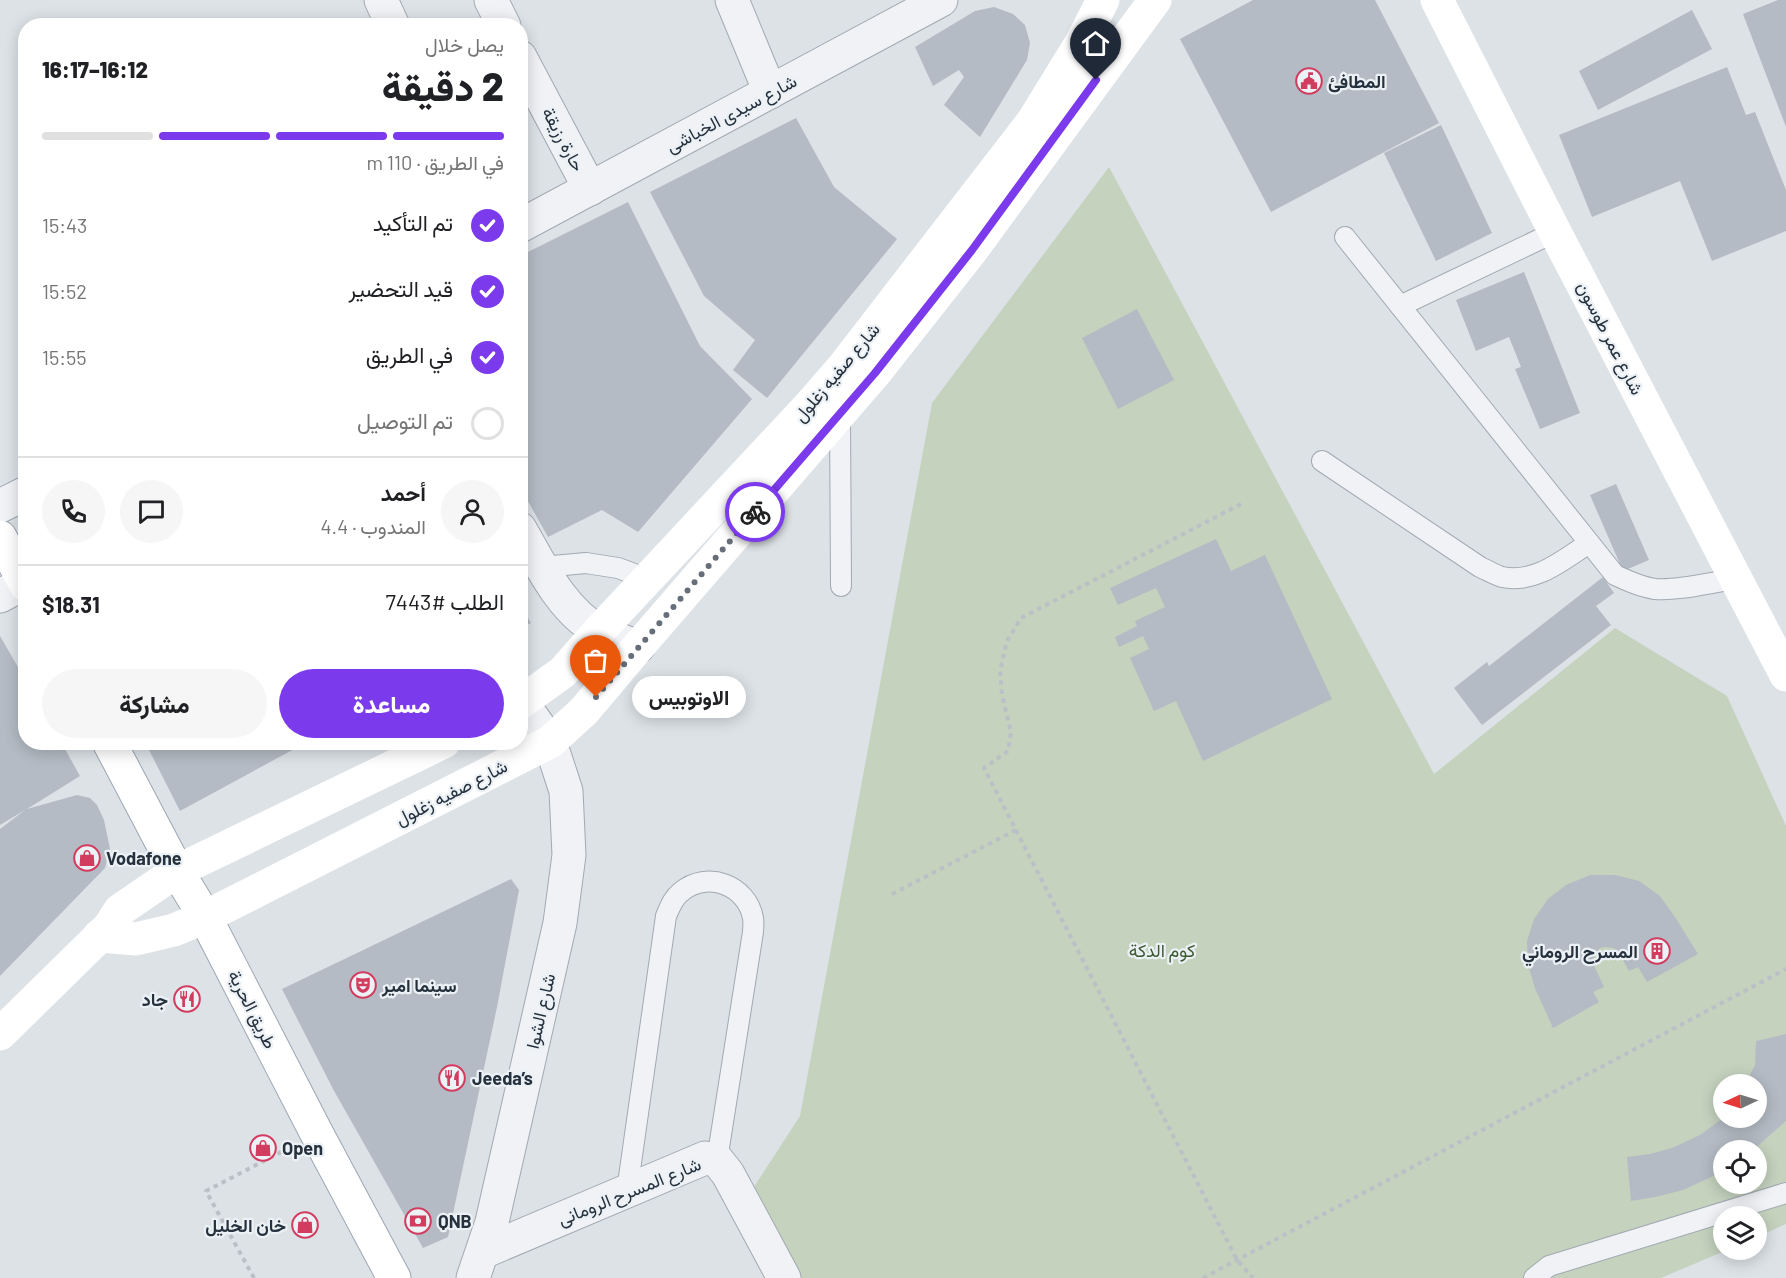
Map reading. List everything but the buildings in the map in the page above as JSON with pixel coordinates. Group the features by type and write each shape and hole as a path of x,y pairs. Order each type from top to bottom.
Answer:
{"main road":[{"name":"شارع صفيه زغلول","path":"99,936 136,939 174,930 205,917 550,742 584,711 638,647 825,410 843,367 1032,121 1081,43 1103,0"},
{"name":"شارع صفيه زغلول","path":"528,698 563,672 648,579 825,410 875,373 972,250 1155,0"},
{"name":"شارع عمر طوسون","path":"1437,0 1786,675"},
{"path":"0,537 17,588"},
{"name":"طريق الحرية","path":"113,750 177,872 205,917 394,1278"},
{"path":"0,1034 110,927 120,910 177,872 428,750"}],"street":[{"path":"490,0 500,18"},
{"path":"732,0 770,92"},
{"name":"شارع سيدى الخباشى","path":"528,222 941,0"},
{"name":"حارة رزيقة","path":"528,72 590,189"},
{"path":"0,506 18,497"},
{"path":"528,543 551,583 580,618 599,631 638,647"},
{"name":"شارع الشوا","path":"478,1265 497,1199 562,912 569,855 566,791 550,742 528,712"},
{"name":"شارع المسرح الرومانى","path":"478,1265 627,1191 705,1158 717,1160 728,1174 784,1278"}],"lane":[{"path":"1401,306 1555,232"},
{"path":"1345,237 1615,575 1637,585 1656,589 1736,579"},
{"path":"825,410 841,586"},
{"path":"1322,461 1480,567 1502,577 1524,578 1547,571 1589,543"},
{"path":"542,567 586,562 618,568 648,579"},
{"path":"627,1191 666,916 680,892 705,881 719,882 732,887 742,895 753,919 753,932 717,1160"},
{"path":"1534,1278 1549,1266 1786,1193"}],"path":[{"path":"1241,504 1021,618 1007,640 1000,671 1002,695 1011,732 1008,751 984,768 1237,1260 1253,1278"},
{"path":"892,894 1016,830"},
{"path":"1203,1278 1786,969"},
{"path":"254,1278 206,1191 317,1134"}],"green space":[{"name":"كوم الدكة","path":"1109,167 1434,774 1615,628 1727,696 1786,826 1786,1224 1767,1233 1767,1206 1713,1206 1713,1256 1661,1278 797,1278 750,1193 800,1116 932,403"}],"way so far":[{"path":"596,697 755,512"}],"place":[{"name":"المطافئ","path":"1309,81"},
{"name":"الاوتوبيس","path":"596,697"},
{"name":"Vodafone","path":"87,858"},
{"name":"المسرح الروماني","path":"1657,951"},
{"name":"سينما امير","path":"363,985"},
{"name":"جاد","path":"187,999"},
{"name":"Jeeda’s","path":"452,1078"},
{"name":"Open","path":"263,1148"},
{"name":"QNB","path":"418,1221"},
{"name":"خان الخليل","path":"305,1225"}],"route":[{"path":"755,512 875,373 972,250 1096,80"}]}
